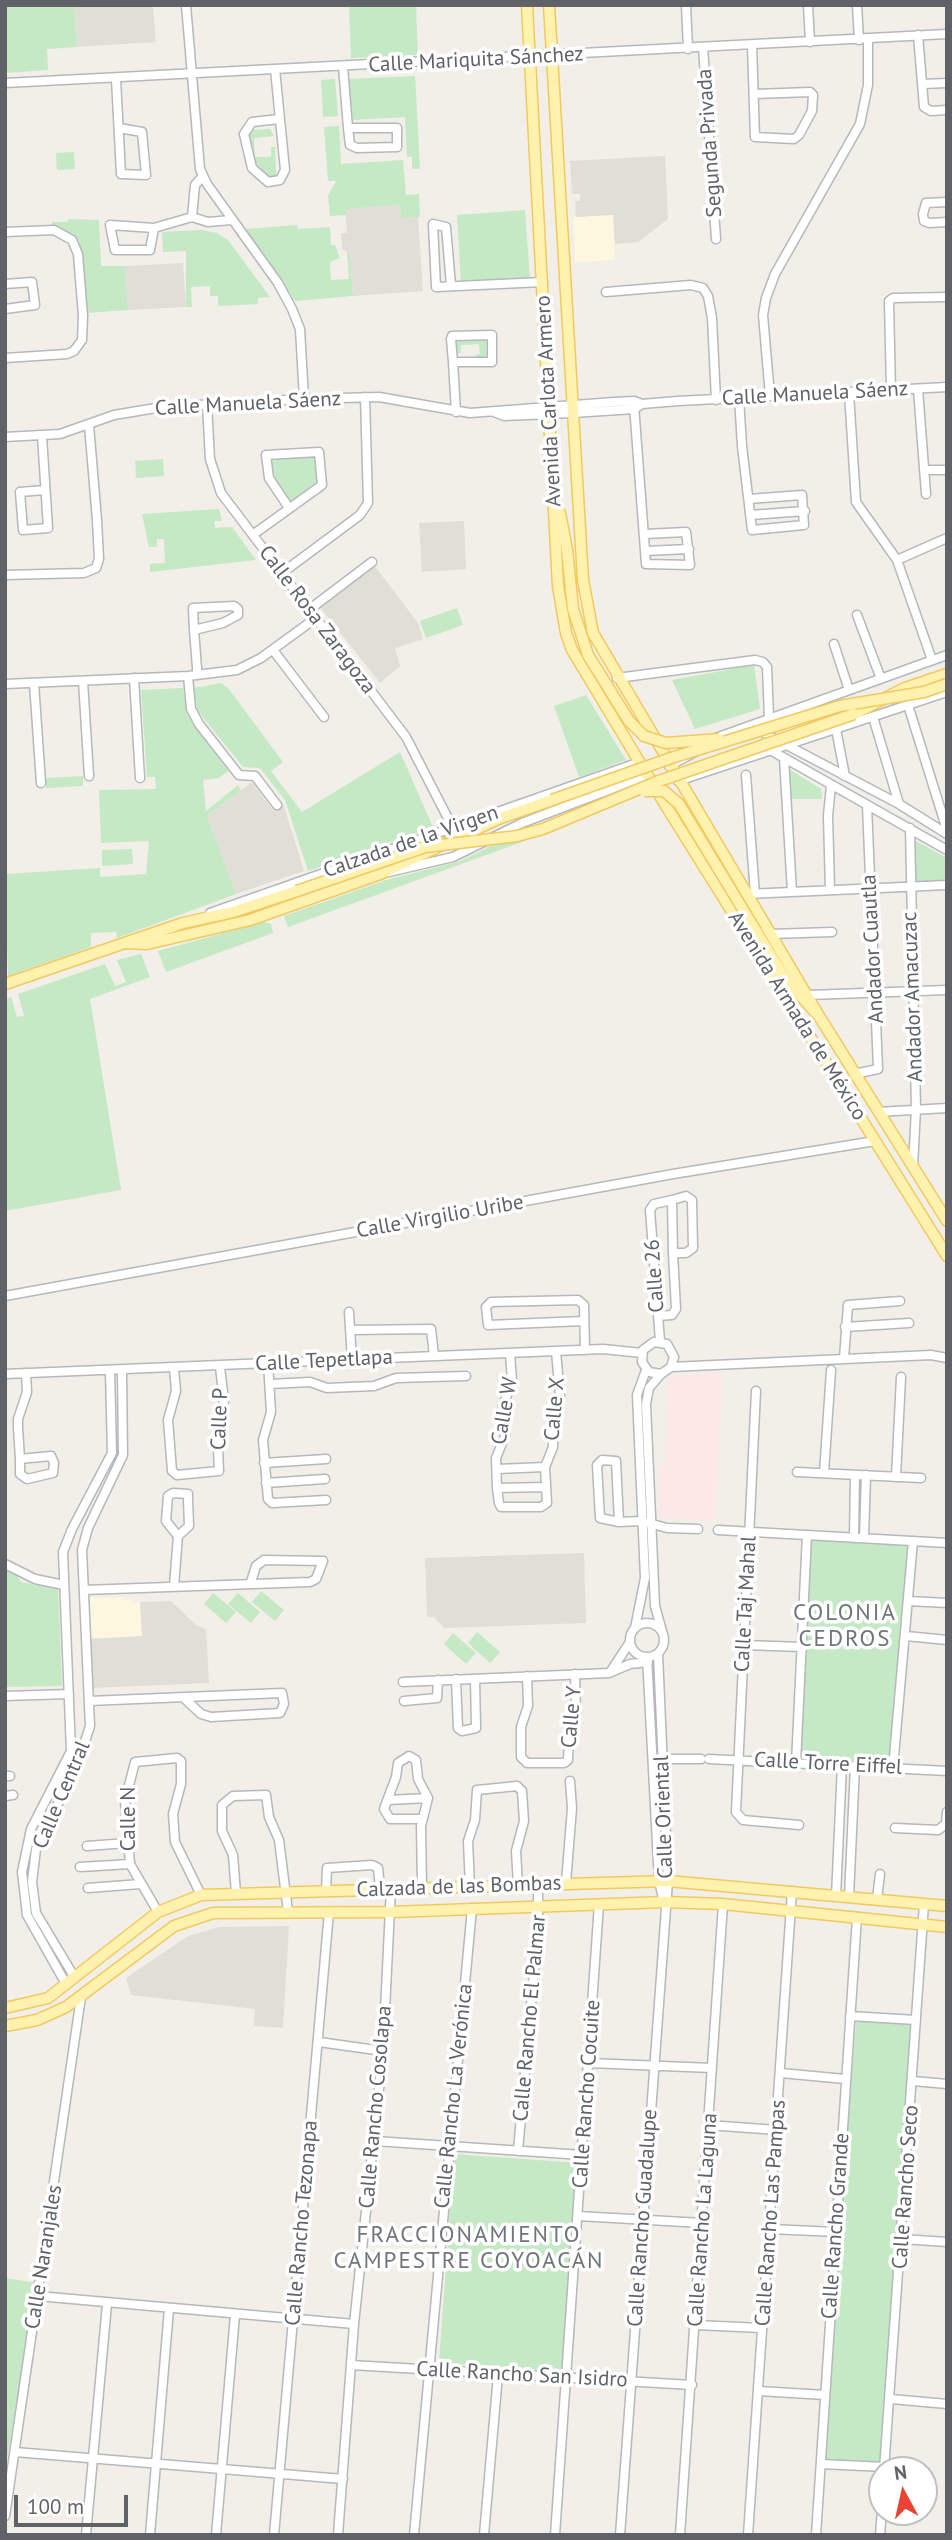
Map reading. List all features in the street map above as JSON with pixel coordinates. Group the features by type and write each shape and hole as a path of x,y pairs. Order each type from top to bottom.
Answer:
{"main road":[{"name":"Avenida Carlota Armero","path":"527,5 558,586 566,633 572,650 648,775"},
{"name":"Avenida Carlota Armero","path":"549,5 585,600 593,633 669,766"},
{"path":"553,482 567,550 573,609 588,655 629,721 644,736 666,743 738,738"},
{"name":"Calzada de la Virgen","path":"5,984 183,923 233,912 425,847 517,836 629,795 656,782 854,714 905,688 947,674"},
{"name":"Calzada de la Virgen","path":"127,943 147,944 241,922 380,874 498,819 671,758 840,706 924,692 947,684"},
{"name":"Avenida Armada de México","path":"669,766 751,894 771,934 854,1074 945,1216"},
{"name":"Avenida Armada de México","path":"648,775 947,1256"},
{"path":"629,795 664,791 679,804 786,980 819,1016"},
{"name":"Calzada de las Bombas","path":"5,2008 48,1998 158,1912 201,1895 663,1881 947,1906"},
{"name":"Calzada de las Bombas","path":"5,2026 37,2021 81,1997 174,1926 213,1913 392,1912 664,1902 791,1910 947,1927"}],"street":[{"path":"186,5 203,176 231,220 278,283 296,318 304,399"},
{"path":"686,5 688,49"},
{"path":"808,5 810,42"},
{"path":"770,396 763,315 766,298 775,274 860,124 867,99 864,40 859,28 857,5"},
{"name":"Calle Mariquita Sánchez","path":"5,83 947,34"},
{"path":"918,35 927,110 947,110"},
{"path":"752,44 755,137 794,139 799,135 811,111 813,95 810,92 754,94"},
{"name":"Segunda Privada","path":"704,47 716,239"},
{"path":"344,66 348,128 353,148 397,147 397,128 348,128"},
{"path":"275,69 284,176 268,182 252,168 244,134 252,122 279,120"},
{"path":"116,79 121,174 146,174 142,132 119,128"},
{"path":"923,84 947,83"},
{"path":"192,218 195,185 203,176"},
{"path":"947,202 926,203 923,214 925,221 929,223 947,222"},
{"path":"153,228 150,250 115,250 110,225 153,228 192,218 208,222 231,220"},
{"path":"451,285 446,227 433,225 436,287 543,282"},
{"path":"5,232 60,231 72,240 78,254 83,316 82,340 74,351 67,354 5,358"},
{"path":"5,284 32,282 35,305 5,309"},
{"path":"606,292 691,285 703,288 708,296 712,318 716,400"},
{"path":"891,391 889,301 893,298 947,298"},
{"path":"453,362 492,362 492,335 452,336 453,362 456,412"},
{"name":"Calle Manuela Sáenz","path":"5,437 41,436 89,425 121,413 304,399 387,398 456,412 504,412 947,387"},
{"path":"918,389 926,494"},
{"path":"849,393 856,502 897,560 932,660"},
{"path":"282,573 360,515 368,503 365,397"},
{"path":"739,398 748,499 752,530 756,532 801,528 805,521 802,495 748,499"},
{"name":"Calle Rosa Zaragoza","path":"207,405 208,448 216,482 407,737 453,828"},
{"path":"637,405 646,564 686,567 691,562 686,532 645,534"},
{"path":"5,575 84,573 96,568 99,559 98,529 89,425"},
{"path":"41,436 46,490 48,528 23,530 20,492 46,490"},
{"path":"254,534 322,485 319,452 266,455 269,478 289,508"},
{"path":"925,470 947,470"},
{"path":"750,514 805,511"},
{"path":"897,560 947,538"},
{"path":"645,551 689,549"},
{"path":"310,609 372,562"},
{"path":"194,630 223,624 238,615 238,609 234,606 192,608 194,673 191,709 199,724 239,775 255,776 277,805"},
{"path":"857,615 881,679"},
{"path":"5,684 83,681 134,683 194,673 237,670 276,654 316,618"},
{"path":"834,644 849,690"},
{"path":"276,654 324,717"},
{"path":"669,766 726,734 947,655"},
{"path":"617,678 755,660 763,662 766,667 769,719"},
{"path":"83,681 89,776"},
{"path":"34,683 41,783"},
{"path":"134,683 140,778"},
{"path":"678,782 947,692"},
{"path":"908,705 947,832"},
{"path":"873,717 899,804"},
{"path":"750,726 947,832"},
{"path":"836,729 845,776"},
{"path":"726,734 721,740 722,752 727,757 744,760"},
{"path":"772,751 947,850"},
{"path":"784,758 792,892"},
{"name":"Calzada de la Virgen","path":"183,923 640,762"},
{"path":"380,874 453,857 522,823 648,775"},
{"path":"746,775 751,894 947,885"},
{"path":"830,890 828,816 831,786"},
{"path":"937,799 947,796"},
{"name":"Andador Cuautla","path":"854,1074 878,1069 867,805"},
{"name":"Andador Amacuzac","path":"910,828 916,1109 913,1166"},
{"path":"771,934 832,932"},
{"path":"809,995 947,990"},
{"path":"878,1112 947,1108"},
{"name":"Calle Virgilio Uribe","path":"5,1296 673,1174 875,1140"},
{"path":"658,1316 672,1315 676,1309 673,1253 672,1200 686,1196 692,1200 694,1243 691,1251 673,1253"},
{"name":"Calle 26","path":"660,1341 650,1210 654,1204 672,1200"},
{"path":"583,1321 488,1325 486,1307 491,1302 578,1300 584,1305 585,1350"},
{"path":"844,1358 848,1305 900,1301"},
{"path":"349,1312 352,1360"},
{"path":"845,1327 909,1323"},
{"path":"351,1330 431,1329 434,1356"},
{"path":"609,1673 630,1642 645,1589 637,1395 646,1370 642,1353 650,1343 660,1341 693,1364"},
{"name":"Calle Tepetlapa","path":"5,1374 585,1350 622,1349 642,1353"},
{"path":"931,1355 947,1349"},
{"name":"Calle X","path":"546,1486 545,1467 553,1447 553,1414 560,1397 556,1351"},
{"name":"Calle W","path":"497,1488 496,1458 505,1436 503,1406 512,1381 510,1353"},
{"path":"671,1367 674,1353"},
{"path":"637,1395 648,1396 661,1374 671,1367 693,1364 931,1355 947,1357"},
{"path":"268,1363 271,1412 264,1434 268,1499 272,1503 326,1500"},
{"name":"Calle P","path":"174,1368 176,1391 168,1419 173,1474 219,1471 218,1419 224,1401 220,1367"},
{"path":"646,1370 661,1374"},
{"path":"824,1473 831,1370"},
{"name":"Calle Central","path":"71,1981 27,1915 22,1872 31,1829 71,1751 63,1566 66,1540 112,1453 110,1371"},
{"name":"Calle Central","path":"71,1981 40,1921 32,1882 36,1849 79,1760 90,1726 81,1565 88,1528 123,1455 122,1371"},
{"path":"20,1459 54,1458 51,1476 23,1478 20,1459 18,1419 27,1392 26,1373"},
{"path":"270,1384 310,1382 327,1388 374,1386 396,1378 466,1376"},
{"path":"896,1477 901,1377"},
{"name":"Calle Taj Mahal","path":"756,1391 737,1817 799,1825"},
{"name":"Calle Oriental","path":"648,1396 655,1606 664,1642 658,1654 663,1759 663,1881"},
{"path":"264,1463 327,1459"},
{"path":"619,1522 616,1461 602,1460 597,1465 598,1515 619,1522 641,1521 667,1528 698,1529"},
{"path":"497,1469 545,1467"},
{"path":"797,1472 920,1478"},
{"path":"855,1475 859,1538"},
{"path":"859,1538 866,1475"},
{"path":"266,1483 325,1479"},
{"path":"546,1486 547,1503 541,1507 501,1507 497,1488 546,1486"},
{"path":"174,1586 178,1536 189,1526 188,1494 170,1493 166,1521 178,1536"},
{"path":"718,1530 947,1543"},
{"path":"796,1763 807,1535"},
{"path":"892,1768 913,1541"},
{"path":"644,1559 653,1558"},
{"path":"84,1590 310,1582 316,1580 323,1562 264,1560 256,1566 251,1582"},
{"path":"5,1564 35,1579 64,1586"},
{"path":"63,1566 81,1565"},
{"path":"908,1601 947,1604"},
{"path":"635,1628 649,1623 662,1631"},
{"path":"906,1636 947,1640"},
{"path":"630,1642 635,1652 647,1660"},
{"path":"744,1644 803,1647"},
{"path":"403,1682 609,1673 658,1654"},
{"name":"Calle Oriental","path":"647,1660 664,1902"},
{"name":"Calle Y","path":"527,1676 528,1706 521,1727 524,1761 564,1763 568,1760 569,1740 576,1714 575,1674"},
{"path":"456,1679 458,1728 462,1731 476,1728 475,1679"},
{"path":"404,1701 437,1698 438,1680"},
{"path":"89,1701 282,1692 284,1703 280,1713 211,1717 201,1714 184,1698"},
{"path":"5,1696 69,1693"},
{"name":"Calle Central","path":"71,1727 90,1726"},
{"path":"421,1819 390,1819 384,1809 396,1777 397,1763 409,1756 416,1760 418,1779 428,1798 421,1819 422,1887"},
{"name":"Calle N","path":"158,1912 130,1864 126,1791 135,1762 177,1758 181,1761 181,1784 173,1814 175,1842 201,1895"},
{"name":"Calle Torre Eiffel","path":"663,1759 947,1770"},
{"path":"836,1896 842,1765"},
{"path":"849,1897 855,1766"},
{"path":"566,1884 572,1808 570,1781"},
{"path":"470,1887 468,1841 475,1820 477,1790 520,1787 524,1821 516,1852 518,1885"},
{"path":"236,1893 233,1855 222,1831 220,1812 227,1799 233,1796 266,1795 269,1817 279,1840 288,1912"},
{"path":"387,1800 428,1798"},
{"path":"895,1828 944,1828 947,1812"},
{"path":"839,1827 852,1828"},
{"path":"87,1846 127,1843"},
{"path":"80,1867 130,1864"},
{"path":"326,1891 327,1868 372,1865 378,1868 380,1888"},
{"path":"877,1899 880,1874"},
{"path":"88,1888 140,1884"},
{"name":"Calle Rancho El Palmar","path":"518,2151 539,1907 538,1884"},
{"name":"Calle Rancho Cosolapa","path":"338,2535 354,2325 383,2051 392,1912 391,1888"},
{"name":"Calle Rancho Las Pampas","path":"748,2535 792,1891"},
{"name":"Calle Rancho Guadalupe","path":"620,2535 664,1902"},
{"name":"Calle Rancho Cocuite","path":"555,2535 599,1904"},
{"name":"Calle Rancho La Laguna","path":"680,2535 723,1904"},
{"name":"Calle Rancho Seco","path":"886,2456 923,1904"},
{"name":"Calle Rancho La Verónica","path":"414,2535 472,1908"},
{"name":"Calle Rancho Tezonapa","path":"274,2535 329,1912"},
{"name":"Calle Rancho Grande","path":"816,2535 857,1917"},
{"name":"Calle Naranjales","path":"5,2516 81,1997"},
{"path":"850,2017 916,2020"},
{"path":"319,2042 383,2051"},
{"path":"589,2063 712,2068"},
{"path":"781,2073 845,2079"},
{"path":"913,2081 947,2084"},
{"path":"708,2124 777,2130"},
{"path":"375,2141 582,2155"},
{"path":"578,2216 702,2223"},
{"path":"770,2229 836,2232"},
{"path":"902,2239 947,2242"},
{"path":"38,2297 354,2325"},
{"path":"86,2535 107,2304"},
{"path":"150,2535 169,2309"},
{"path":"216,2535 235,2315"},
{"path":"696,2325 762,2329"},
{"name":"Calle Rancho San Isidro","path":"351,2365 692,2385"},
{"path":"484,2535 498,2375"},
{"path":"758,2390 825,2395"},
{"path":"891,2399 947,2404"},
{"path":"15,2452 343,2479"},
{"path":"821,2463 868,2467"}],"shaded area":[{"path":"74,5 164,6 153,7 156,42 77,47"},
{"path":"665,156 668,219 638,242 615,244 613,215 576,217 575,201 580,201 580,194 572,194 570,161"},
{"path":"400,205 401,218 418,217 423,291 353,296 350,254 342,249 341,233 347,233 345,209"},
{"path":"613,215 615,260 575,262 573,217"},
{"path":"183,263 186,307 128,310 125,266"},
{"path":"464,521 466,569 422,572 419,523"},
{"path":"374,565 418,623 423,639 395,648 400,666 380,683 319,606"},
{"path":"252,782 273,810 283,803 304,871 236,894 207,816"},
{"path":"722,1372 715,1521 658,1518 658,1467 665,1467 668,1377"},
{"path":"584,1553 586,1623 444,1628 434,1617 427,1617 425,1558"},
{"path":"124,1597 124,1600 133,1599 133,1603 140,1602 142,1636 89,1639 87,1598"},
{"path":"171,1601 196,1625 206,1629 209,1683 92,1688 89,1639 142,1636 140,1602"},
{"path":"289,1926 283,2028 254,2026 255,2009 131,1995 126,1978 188,1936 219,1927"}],"green space":[{"path":"5,5 74,5 77,47 47,49 48,70 5,73"},
{"path":"349,5 416,5 418,55 351,58"},
{"path":"415,76 420,169 412,169 412,157 407,157 405,117 353,120 349,79"},
{"path":"335,79 338,116 323,117 321,80"},
{"path":"339,126 341,164 403,160 406,195 419,194 420,217 401,218 400,205 346,209 346,215 330,216 328,195 336,181 328,181 324,127"},
{"path":"270,129 274,136 254,138 255,157 271,157 271,147 275,147 276,176 270,179 253,160 248,133 251,130"},
{"path":"74,152 75,169 57,170 56,153"},
{"path":"525,210 530,280 461,284 457,215"},
{"path":"69,219 99,220 101,266 125,266 128,310 86,313 81,247 71,234 53,229 52,222 67,222"},
{"path":"297,225 298,229 330,227 331,245 335,245 340,258 330,262 331,280 349,279 347,252 350,254 353,296 295,301 245,229"},
{"path":"201,230 217,233 228,240 270,297 258,298 258,304 218,306 218,296 210,296 210,286 191,287 192,307 186,307 186,251 163,252 162,232"},
{"path":"486,339 486,359 476,360 476,355 480,354 479,344 461,345 461,353 456,353 456,341"},
{"path":"311,456 316,460 319,480 290,502 275,481 270,461"},
{"path":"163,459 164,476 136,478 135,461"},
{"path":"219,509 222,521 214,521 215,528 232,527 256,560 150,572 150,564 165,563 164,539 157,539 157,547 149,547 142,514"},
{"path":"457,608 463,625 426,638 420,621"},
{"path":"754,665 760,709 695,729 672,680"},
{"path":"221,683 228,688 283,762 271,771 302,812 400,752 433,827 308,871 285,800 260,768 243,767 197,710 194,688"},
{"path":"183,688 187,715 228,771 219,778 203,780 206,811 238,785 241,790 207,816 236,894 117,938 116,932 91,933 91,947 8,976 5,874 100,868 100,877 146,874 149,841 101,843 99,790 156,789 155,777 147,777 141,690"},
{"path":"586,695 626,760 579,777 554,706"},
{"path":"787,768 821,789 822,799 790,799"},
{"path":"83,776 83,786 46,788 46,778"},
{"path":"570,813 574,823 288,927 284,916 386,880 461,861 522,830"},
{"path":"912,839 947,858 947,882 913,885"},
{"path":"132,849 133,864 102,866 102,850"},
{"path":"264,922 271,924 273,933 166,972 158,951"},
{"path":"141,954 150,977 90,999 121,1190 5,1211 5,1000 11,997 17,1017 24,1016 18,994 105,964 115,986 126,982 117,960"},
{"path":"811,1539 910,1541 895,1764 800,1756"},
{"path":"12,1567 21,1582 58,1589 62,1686 5,1687 5,1568"},
{"path":"261,1591 284,1610 275,1621 252,1602"},
{"path":"213,1593 236,1612 226,1623 204,1604"},
{"path":"238,1593 260,1612 251,1623 228,1604"},
{"path":"477,1632 500,1652 490,1663 468,1643"},
{"path":"453,1633 476,1653 466,1664 444,1644"},
{"path":"857,2014 914,2018 885,2456 868,2456 868,2464 825,2459 838,2233"},
{"path":"454,2154 579,2163 562,2372 439,2363"},
{"path":"5,2278 37,2283 5,2470"}],"district":[{"name":"COLONIA CEDROS","path":"845,1626"},
{"name":"FRACCIONAMIENTO CAMPESTRE COYOACÁN","path":"469,2248"}]}
